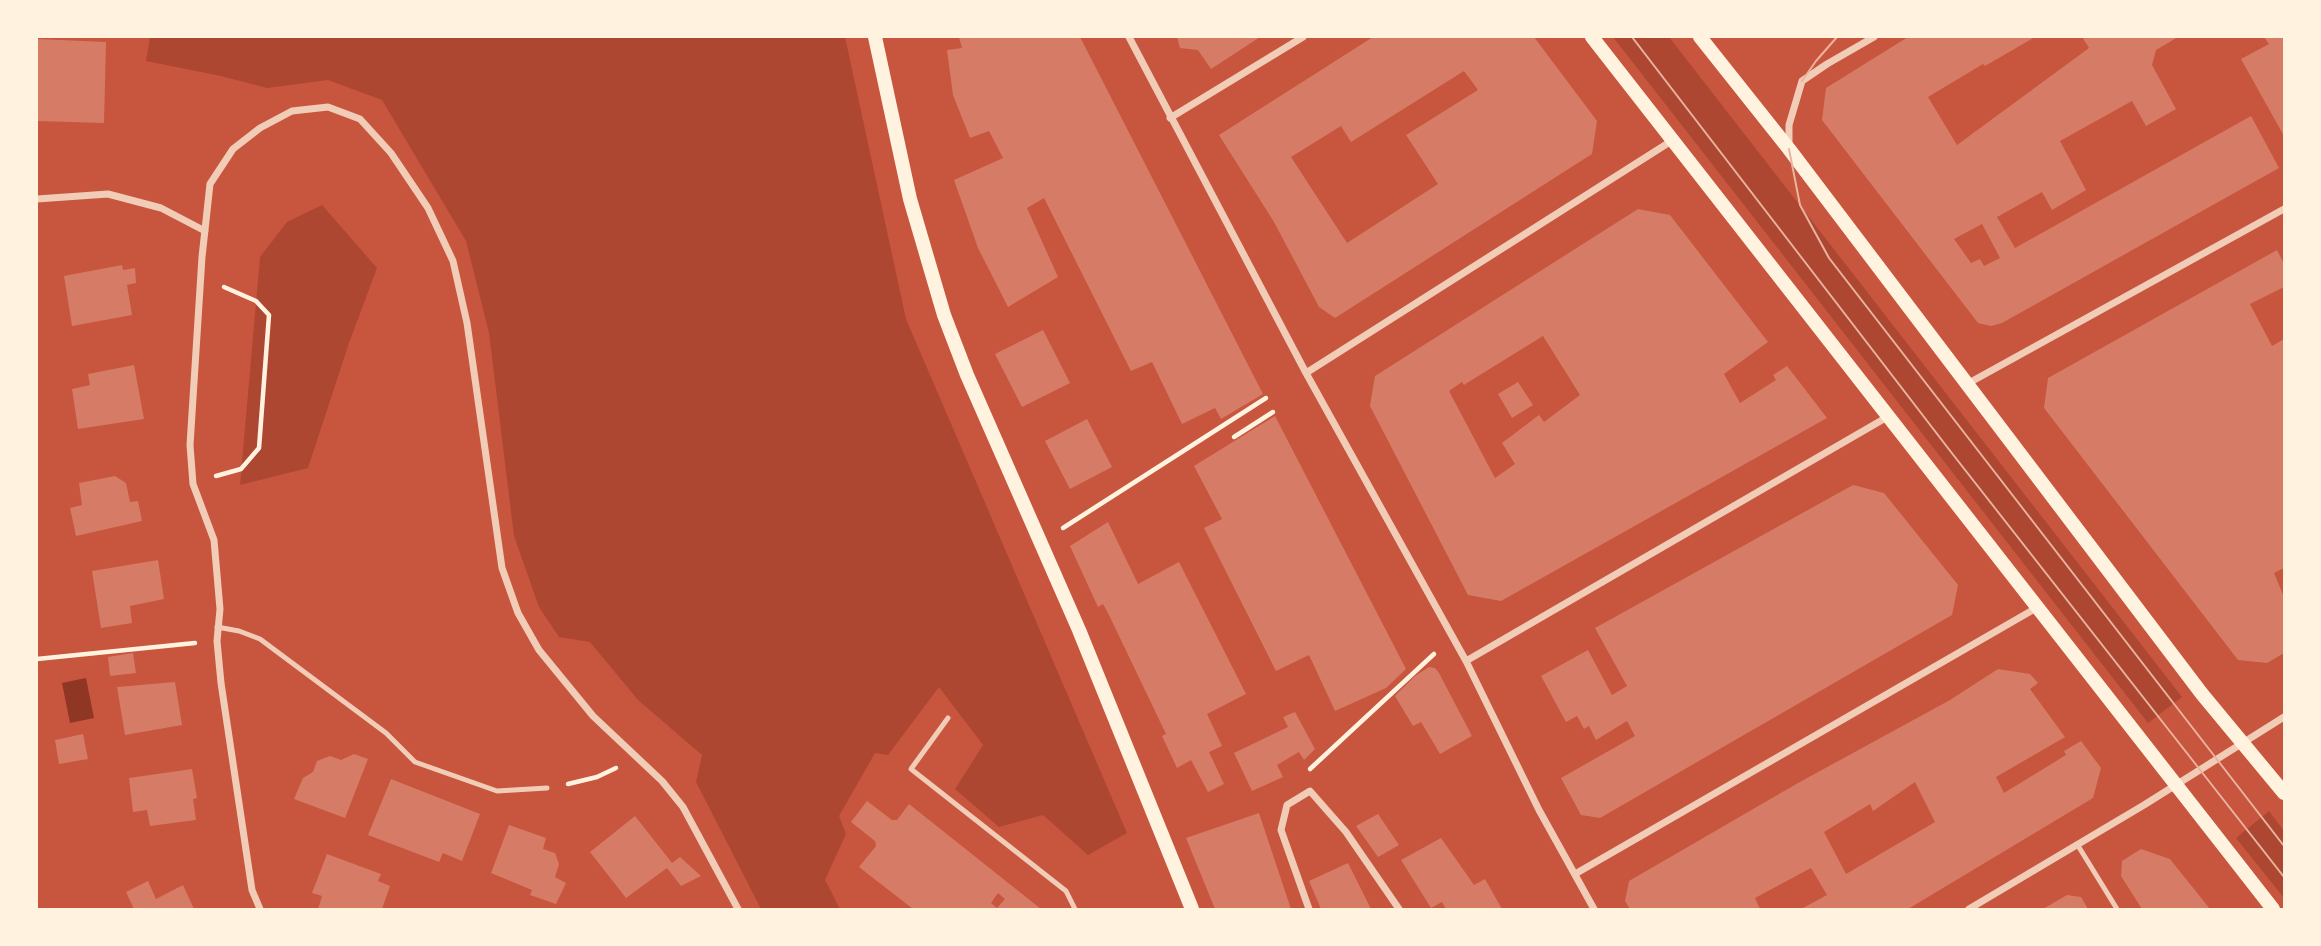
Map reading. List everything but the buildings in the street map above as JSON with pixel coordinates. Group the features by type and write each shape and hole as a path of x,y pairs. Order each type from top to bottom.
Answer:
{"main road":[{"path":"875,37 910,198 944,315 967,375 1079,630 1192,909"},
{"path":"1592,37 2273,909"},
{"path":"1700,37 1789,149 2242,743 2284,793"}],"street":[{"path":"1129,37 1306,373 1466,661 1539,810 1594,909"},
{"path":"1170,118 1303,37"},
{"path":"1789,149 1789,124 1802,81 1874,37"},
{"path":"260,909 252,890 221,683 214,540 193,484 190,445 202,257 210,184 233,149 260,128 292,111 328,107 360,119 391,153 428,208 453,261 467,323 502,568 518,613 539,649 593,716 663,781 683,807 738,909"},
{"path":"1306,373 1674,139"},
{"path":"37,199 108,194 162,208 205,231"},
{"path":"1966,384 2284,208"},
{"path":"1466,661 1889,416"},
{"path":"1575,874 2039,607"},
{"path":"1969,909 2284,717"},
{"path":"1309,909 1281,830 1287,805 1310,790 1346,832 1399,909"}],"lane":[{"path":"217,627 242,631 260,639 386,733 415,762 497,791 547,788"},
{"path":"948,718 911,769 1066,891 1076,909"},
{"path":"2077,843 2117,909"}],"path":[{"path":"216,476 241,469 259,448 269,315 256,301 224,286"},
{"path":"1059,530 1266,398"},
{"path":"1234,437 1273,412"},
{"path":"1310,790 1310,767 1452,637"},
{"path":"37,659 196,643"},
{"path":"547,788 597,777 611,770"}],"shaded area":[{"path":"150,37 845,37 906,319 1127,833 1088,855 1043,815 999,827 955,789 983,745 939,687 888,755 875,753 839,816 846,834 825,880 840,909 761,909 696,782 702,755 638,700 590,642 559,637 539,607 514,536 489,333 466,241 382,100 328,80 267,88 146,61"},
{"path":"1613,37 1669,37 2182,697 2148,723"},
{"path":"322,205 377,268 308,468 240,485 260,257 287,222"},
{"path":"86,678 94,718 70,723 62,683"},
{"path":"2269,811 2284,831 2284,898 2236,838"}],"tram line":[{"path":"1632,37 1951,452 2284,877"},
{"path":"1802,81 1837,37"},
{"path":"1789,149 1800,205 1829,258 2284,846"}]}
